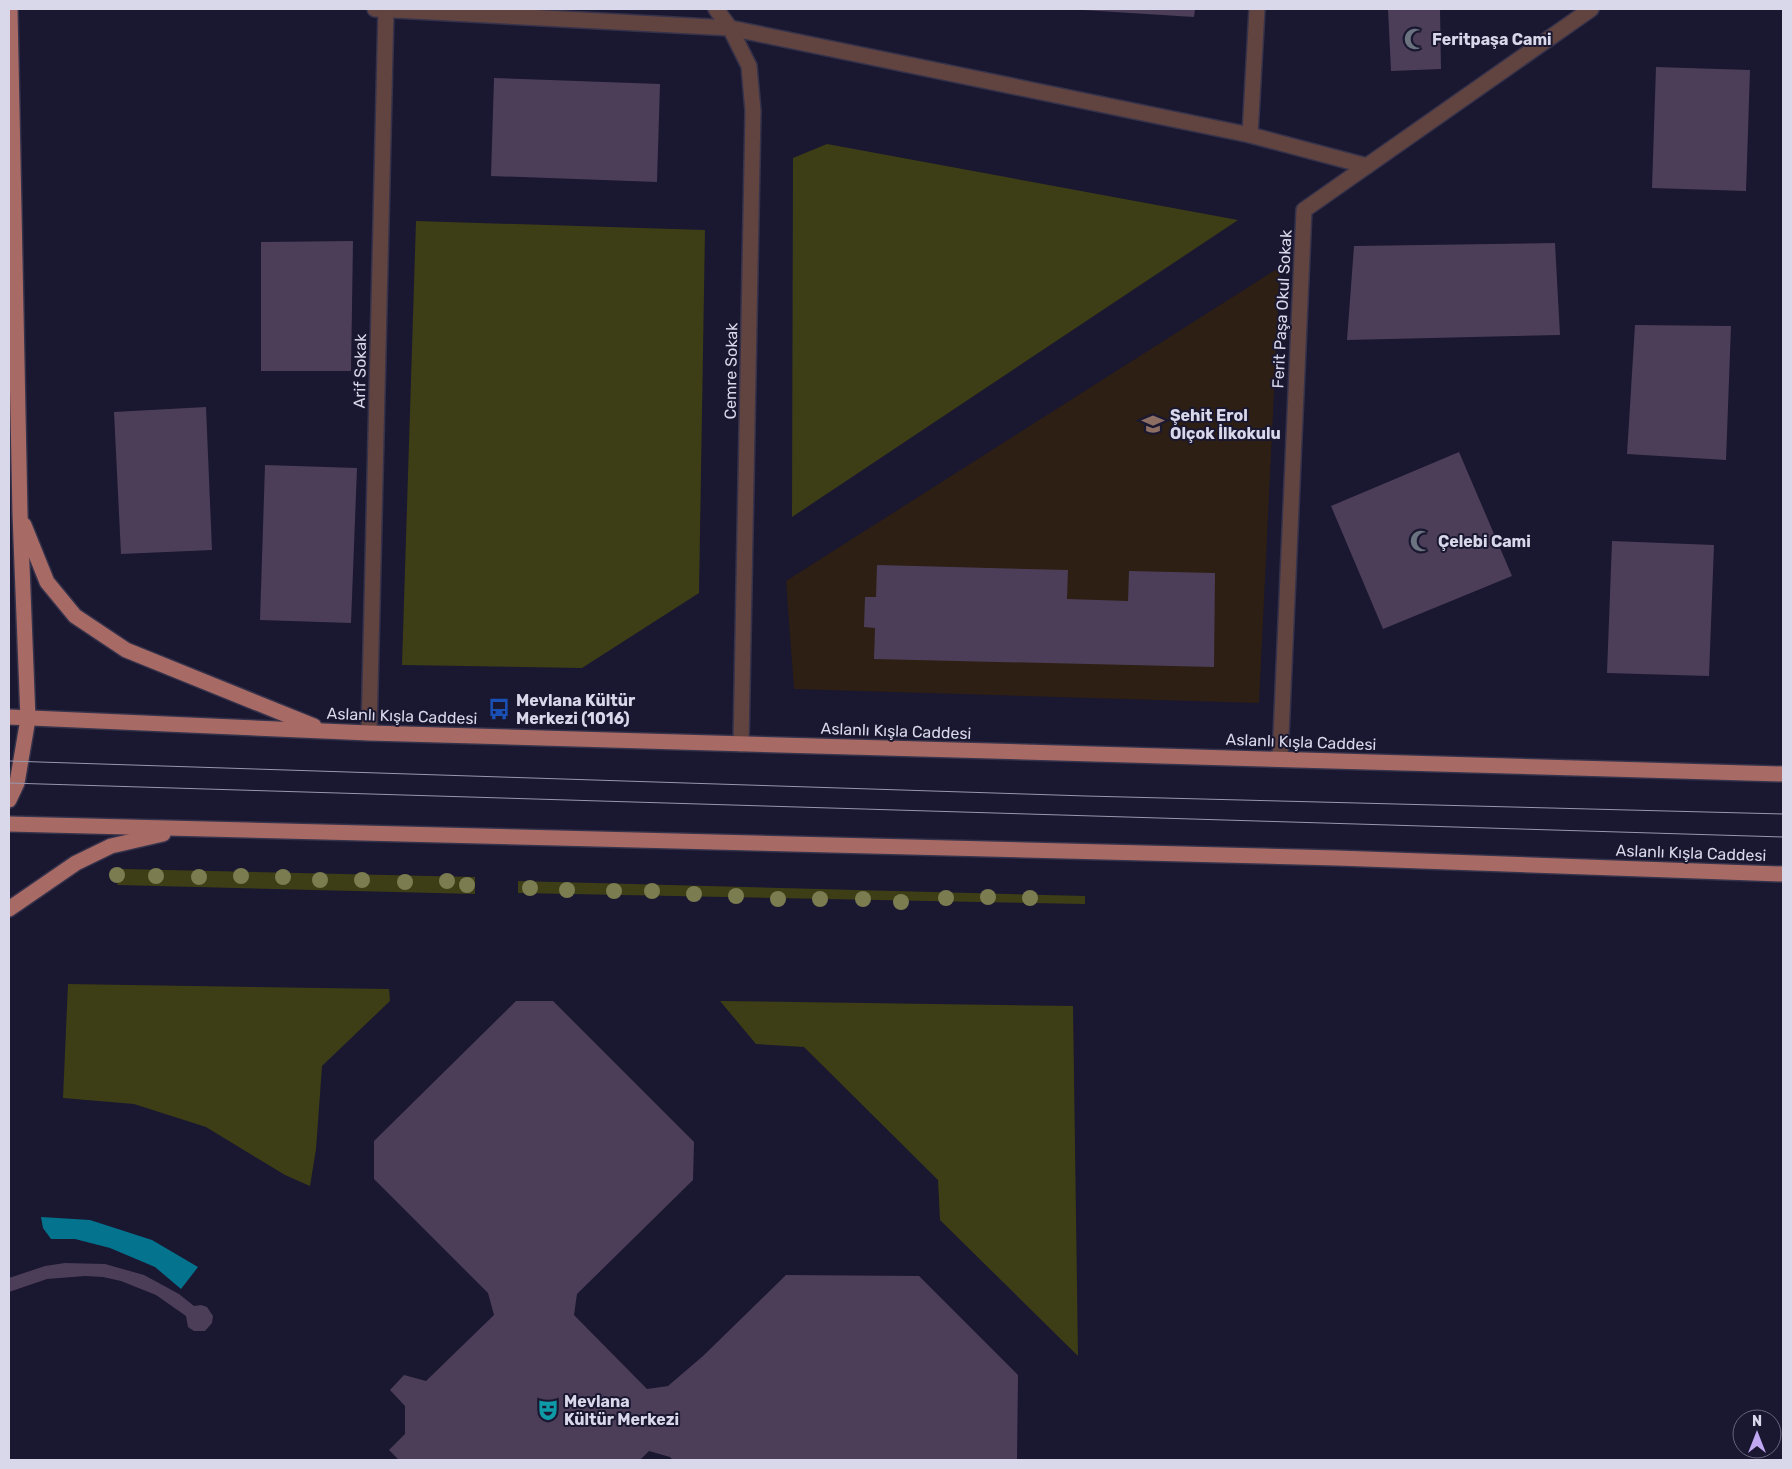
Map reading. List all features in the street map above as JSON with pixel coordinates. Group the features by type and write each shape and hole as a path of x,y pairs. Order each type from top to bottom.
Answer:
{"main road":[{"path":"9,800 18,783 28,719 20,514 10,9"},
{"path":"20,514 47,582 75,616 126,650 325,730"},
{"name":"Aslanlı Kışla Caddesi","path":"9,718 369,733 1783,774"},
{"name":"Aslanlı Kışla Caddesi","path":"9,824 183,830 1337,858 1783,874"},
{"path":"9,908 76,863 111,846 183,830"}],"street":[{"path":"376,9 730,28 1250,135 1367,166"},
{"name":"Arif Sokak","path":"369,733 386,9"},
{"name":"Cemre Sokak","path":"716,9 730,28 749,66 753,111 741,744"},
{"path":"1250,135 1257,9"},
{"name":"Ferit Paşa Okul Sokak","path":"1280,759 1304,210 1591,9"}],"shaded area":[{"path":"827,144 1238,220 792,517 793,158"},
{"path":"416,221 705,230 699,593 582,668 402,665"},
{"name":"Şehit Erol Olçok İlkokulu","path":"1280,267 1259,703 794,689 786,581"},
{"path":"123,869 475,877 475,894 117,885"},
{"path":"518,881 1085,896 1085,904 518,893"},
{"path":"68,984 389,989 390,1001 322,1066 316,1149 310,1186 285,1175 206,1127 134,1104 63,1098"},
{"path":"720,1001 1073,1006 1078,1356 940,1220 938,1180 804,1047 756,1044"}],"water":[{"path":"41,1217 90,1220 152,1240 198,1267 181,1289 155,1267 110,1248 75,1239 51,1239 43,1228"}],"building":[{"path":"1083,9 1195,9 1194,17"},
{"name":"Feritpaşa Cami","path":"1388,9 1440,9 1441,69 1391,71"},
{"path":"1656,67 1750,70 1746,191 1652,188"},
{"path":"494,78 660,84 657,182 491,176"},
{"path":"353,241 351,371 261,371 261,242"},
{"path":"1555,243 1560,335 1347,340 1354,246"},
{"path":"1635,325 1731,326 1726,460 1627,454"},
{"path":"206,407 212,550 121,554 114,412"},
{"name":"Çelebi Cami","path":"1459,452 1512,576 1383,629 1331,506"},
{"path":"265,465 357,468 351,623 260,620"},
{"path":"1612,541 1714,545 1709,676 1607,673"},
{"path":"877,565 1068,570 1067,599 1128,601 1129,571 1215,573 1214,667 874,659 875,628 864,627 865,597 876,597"},
{"path":"516,1001 553,1001 694,1142 693,1180 577,1294 574,1315 647,1389 668,1386 703,1356 786,1275 919,1276 1018,1375 1017,1460 673,1460 670,1457 649,1451 640,1460 399,1460 389,1450 405,1434 405,1406 390,1390 404,1375 426,1381 494,1315 488,1293 374,1179 374,1141"},
{"path":"65,1263 105,1264 144,1275 179,1294 194,1306 201,1305 207,1307 213,1316 212,1323 205,1331 194,1331 188,1327 186,1316 156,1295 121,1281 103,1277 85,1276 47,1279 9,1292 9,1278 45,1266"}],"tram line":[{"path":"9,761 1086,796 1783,814"},
{"path":"9,783 1783,837"}],"place":[{"name":"Feritpaşa Cami","path":"1415,39"},
{"name":"Şehit Erol Olçok İlkokulu","path":"1153,424"},
{"name":"Çelebi Cami","path":"1421,541"},
{"name":"Mevlana Kültür Merkezi (1016)","path":"499,709"},
{"name":"Mevlana Kültür Merkezi","path":"548,1410"}]}
